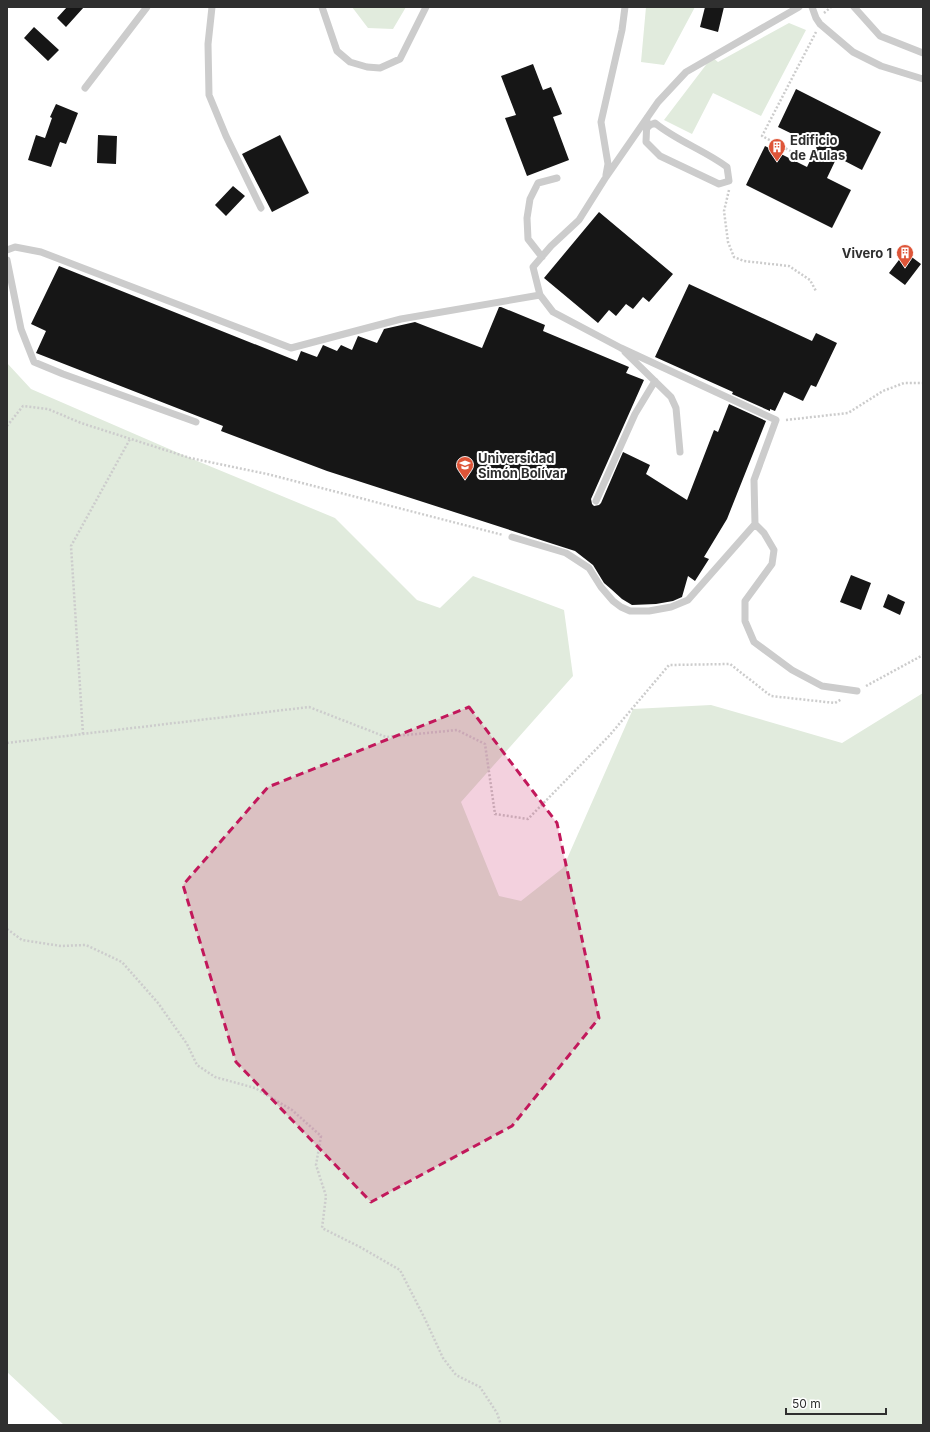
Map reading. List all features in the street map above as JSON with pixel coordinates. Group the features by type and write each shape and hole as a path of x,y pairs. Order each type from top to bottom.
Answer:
{"lane":[{"path":"85,88 148,7"},
{"path":"212,7 208,44 210,95 226,136 261,208"},
{"path":"322,7 337,51 350,62 367,67 380,68 400,59 426,7"},
{"path":"606,177 608,164 601,122 622,30 625,7"},
{"path":"512,537 566,553 589,568 613,601 630,611 649,611 671,607 688,600 755,524 754,480 776,420 621,348 553,312 540,295 533,266 579,220 606,177 658,102 686,72 799,7"},
{"path":"812,7 820,24 853,52 881,66 923,79"},
{"path":"854,7 880,36 923,53"},
{"path":"647,118 646,142 660,156 720,184 729,181 727,167 715,158 665,131 656,123 650,124 647,128"},
{"path":"542,257 528,239 527,218 530,199 538,183 557,178"},
{"path":"7,250 15,247 41,252 291,348 401,319 540,295"},
{"path":"7,260 21,329 34,362 196,422"},
{"path":"621,348 671,397 676,408 680,452"},
{"path":"596,501 636,414 655,381"},
{"path":"755,524 764,533 774,550 772,564 745,601 745,621 754,642 792,670 822,686 857,691"}],"path":[{"path":"798,154 762,136 820,24"},
{"path":"729,181 729,194 724,211 728,242 734,257 744,261 789,266 810,280 816,291"},
{"path":"776,420 848,413 883,391 904,383 923,383"},
{"path":"7,426 24,406 48,409 81,422 190,458 267,474 512,537"},
{"path":"83,734 71,546 130,438"},
{"path":"7,743 309,707 386,738 457,730 485,744 496,814 528,819 609,736 669,665 730,664 771,696 835,703 923,655"},
{"path":"7,929 22,940 61,946 86,945 122,962 158,1003 187,1044 197,1065 215,1077 255,1088 292,1110 321,1136 316,1165 326,1196 322,1228 360,1247 400,1270 443,1358 456,1375 480,1387 497,1413 501,1425"}],"highlighted area":[{"path":"469,707 557,823 599,1018 512,1126 371,1202 236,1062 183,885 268,787"}],"green space":[{"path":"352,7 406,7 393,29 368,28"},
{"path":"646,7 695,7 664,65 641,62"},
{"path":"789,23 806,30 761,116 713,93 692,134 664,120 712,57 718,62"},
{"path":"7,363 31,389 190,458 335,518 417,600 440,608 473,576 564,610 573,676 461,802 499,896 521,901 563,868 633,709 711,705 842,743 923,693 923,1425 64,1425 7,1372"}],"building":[{"path":"67,7 84,7 66,27 57,18"},
{"path":"705,7 724,7 718,32 700,27"},
{"path":"34,27 59,50 48,61 24,38"},
{"path":"533,64 543,90 551,87 562,114 553,117 569,160 527,176 505,118 516,115 501,76"},
{"name":"Edificio de Aulas","path":"796,89 881,132 862,170 837,157 827,178 851,190 832,228 746,185 765,146 807,167 817,146 778,127"},
{"path":"56,104 78,113 66,144 60,142 51,167 28,160 36,135 45,138 52,118 50,117"},
{"path":"98,135 117,136 116,164 97,163"},
{"path":"280,135 309,193 272,212 242,154"},
{"path":"233,186 245,196 226,216 215,205"},
{"path":"599,212 673,274 649,302 643,297 633,309 626,304 616,316 609,310 598,323 544,278"},
{"name":"Vivero 1","path":"905,252 921,264 905,285 889,273"},
{"path":"59,266 297,361 301,351 317,357 323,345 337,351 341,345 352,350 358,336 377,343 384,329 415,322 482,348 499,307 545,325 543,331 629,367 626,373 644,380 591,499 594,506 601,503 623,452 650,465 646,474 687,500 714,430 718,432 729,404 766,421 727,519 704,557 709,559 695,581 688,576 682,597 673,601 656,604 632,605 622,599 604,583 593,565 575,551 327,471 221,431 223,426 36,353 46,331 31,324"},
{"path":"689,284 812,341 816,333 837,343 816,387 811,385 803,401 784,392 775,411 770,409 770,411 732,394 733,392 655,357"},
{"path":"851,575 871,583 861,610 840,602"},
{"path":"888,594 905,602 900,615 883,607"}],"place":[{"name":"Edificio de Aulas","path":"777,162"},
{"name":"Vivero 1","path":"905,268"},
{"name":"Universidad Simón Bolívar","path":"465,480"}]}
